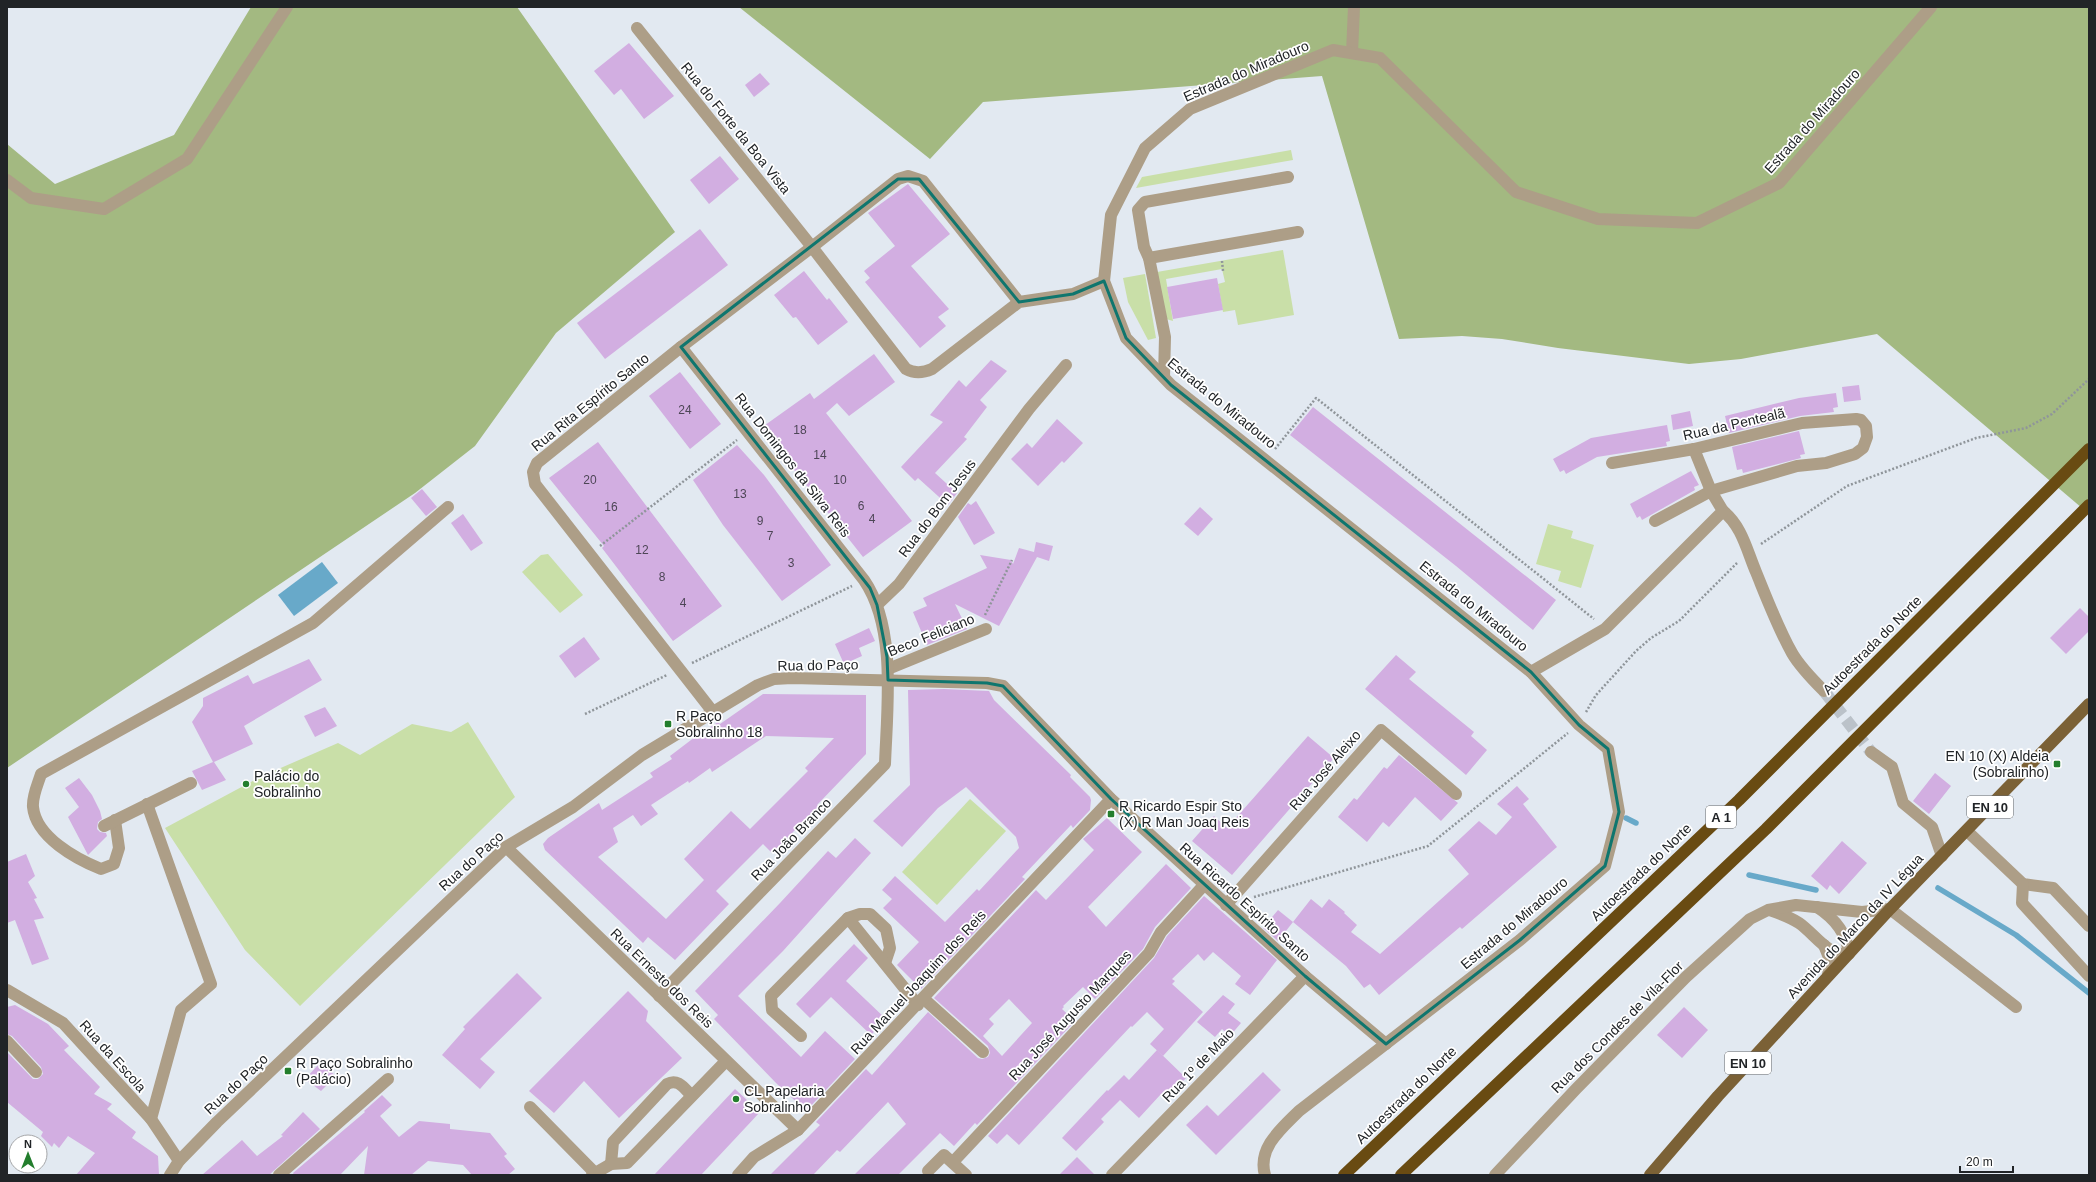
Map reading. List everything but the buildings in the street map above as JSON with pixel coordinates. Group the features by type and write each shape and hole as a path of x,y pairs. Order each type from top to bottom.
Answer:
{"highway":[{"name":"Autoestrada do Norte","path":"1344,1175 1739,800 2089,449"},
{"path":"1401,1175 1766,829 2089,505"}],"main road":[{"name":"Avenida do Marco da IV Légua","path":"1650,1175 1718,1096 1828,975 2089,704"}],"street":[{"path":"7,180 31,198 104,209 187,159 287,7"},
{"path":"1352,53 1354,7"},
{"name":"Estrada do Miradouro","path":"1386,1044 1520,940 1605,866 1619,812 1608,749 1579,725 1531,672 1164,377 1126,338 1104,281 1111,215 1145,148 1190,109 1333,50 1380,58 1516,192 1598,219 1696,223 1779,184 1931,7"},
{"name":"Rua do Forte da Boa Vista","path":"637,28 906,369 912,372 925,372 932,369 1019,302"},
{"name":"Rua Rita Espírito Santo","path":"713,712 535,484 533,472 537,463 681,347 812,248 898,179 913,177 923,182 1019,302"},
{"path":"1164,377 1165,337 1149,258 1144,247 1138,214 1141,205 1146,202 1288,177"},
{"path":"1149,258 1298,232"},
{"path":"1019,302 1073,294 1104,281"},
{"name":"Rua Domingos da Silva Reis","path":"681,347 864,580 877,605"},
{"name":"Rua do Bom Jesus","path":"877,605 899,584 1029,409 1066,365"},
{"name":"Rua da Pentealã","path":"1612,463 1694,449 1802,423 1856,419 1863,422 1867,431 1866,442 1863,448 1855,454 1826,463 1797,466 1711,491"},
{"path":"1694,449 1711,491 1724,511 1733,518 1792,654 1812,679 1824,690"},
{"path":"1654,521 1711,491"},
{"path":"191,783 109,823 119,848 114,864 101,869 79,860 58,845 42,828 33,808 35,793 41,774 313,623 448,507"},
{"path":"1531,672 1605,629 1724,511"},
{"path":"877,605 887,657 888,674"},
{"name":"Beco Feliciano","path":"888,674 986,629"},
{"name":"Rua do Paço","path":"170,1175 179,1161 217,1122 506,847 573,806 642,755 758,685 774,679 888,674"},
{"name":"Rua Ricardo Espírito Santo","path":"888,674 987,683 1003,686 1111,799 1305,976 1386,1044"},
{"name":"Rua João Branco","path":"659,996 885,764 888,674"},
{"name":"Rua José Aleixo","path":"1226,905 1381,730 1456,794"},
{"path":"1871,752 1892,767 1903,803 1932,827 1942,856"},
{"name":"Rua Manuel Joaquim dos Reis","path":"738,1175 754,1157 798,1130 921,1002 1111,799"},
{"path":"147,804 211,984 181,1010 151,1120"},
{"path":"1967,831 2023,884 2053,888 2089,926"},
{"name":"Rua Ernesto dos Reis","path":"506,847 798,1130"},
{"path":"2023,884 2022,903 2089,976"},
{"name":"Rua José Augusto Marques","path":"953,1162 1149,953 1161,932 1204,885"},
{"name":"Rua dos Condes de Vila-Flor","path":"1495,1175 1576,1088 1686,978 1750,919 1768,910 1796,905 1862,912 1890,909"},
{"name":"Rua dos Condes de Vila-Flor","path":"1816,907 1828,914 1837,924 1846,940 1849,954"},
{"path":"1890,909 2016,1007"},
{"path":"1768,910 1786,915 1800,924 1824,945 1836,953 1849,954"},
{"path":"801,1036 772,1010 771,996 848,918 860,914 870,914 886,929 890,948 884,963"},
{"path":"848,918 884,963 921,1002 983,1052"},
{"path":"1824,945 1830,960 1828,975"},
{"name":"Rua 1º de Maio","path":"1112,1175 1305,976"},
{"name":"Rua da Escola","path":"7,990 63,1023 151,1120 179,1161"},
{"path":"7,1041 36,1072"},
{"path":"1265,1175 1265,1152 1275,1135 1299,1111 1386,1044"},
{"path":"530,1108 594,1174 611,1164 627,1163 691,1095 726,1061"},
{"path":"279,1175 388,1079"},
{"path":"611,1164 613,1142 667,1084 673,1082 679,1083 691,1095"},
{"path":"928,1172 944,1154 966,1175"}],"path":[{"path":"1222,261 1223,271"},
{"path":"1226,905 1428,846 1579,725 1596,695 1616,671 1651,638 1679,621 1699,603 1719,580 1749,554 1798,518 1847,486 1976,438 2026,428 2052,414 2089,379"},
{"path":"1266,459 1316,398 1605,629"},
{"path":"590,554 747,431"},
{"path":"986,629 985,616 1012,560"},
{"path":"688,665 857,583"},
{"path":"585,714 670,674"}],"highlighted area":[{"path":"898,179 919,179 1019,302 1073,294 1104,281 1126,338 1171,385 1531,672 1579,725 1608,749 1619,812 1605,866 1520,940 1386,1044 1305,976 1111,799 1003,686 987,683 888,680 887,657 877,605 870,588 681,347"}],"green space":[{"path":"251,7 517,7 675,232 556,333 475,446 415,493 7,768 7,144 55,184 174,135"},
{"path":"739,7 2089,7 2089,514 1877,334 1741,359 1689,364 1558,348 1502,339 1462,336 1399,339 1322,76 983,102 930,159"},
{"path":"1291,150 1293,160 1136,188 1142,177"},
{"path":"1283,250 1294,315 1238,325 1235,310 1223,312 1218,284 1225,282 1222,269 1166,279 1173,321 1166,319 1157,272"},
{"path":"1145,274 1156,338 1148,340 1128,302 1123,278"},
{"path":"1548,524 1573,531 1571,538 1594,545 1581,588 1558,581 1561,571 1536,564"},
{"path":"548,554 583,595 560,613 522,572 541,555"},
{"path":"468,722 515,797 300,1006 245,950 165,828 260,777 338,743 360,755 412,724 451,732"},
{"path":"970,799 1006,831 937,905 902,872"}],"water":[{"path":"322,562 338,583 294,616 278,595"}],"waterway":[{"path":"1626,818 1636,823"},
{"path":"1749,875 1816,890"},
{"path":"1938,888 2016,935 2089,993"}],"tunnel":[{"path":"1824,691 1871,752"}],"place":[{"name":"R Paço Sobralinho 18","path":"668,724"},
{"name":"EN 10 (X) Aldeia (Sobralinho)","path":"2057,764"},
{"name":"Palácio do Sobralinho","path":"246,784"},
{"name":"R Ricardo Espir Sto (X) R Man Joaq Reis","path":"1111,814"},
{"name":"R Paço Sobralinho (Palácio)","path":"288,1071"},
{"name":"CL Papelaria Sobralinho","path":"736,1099"}]}
